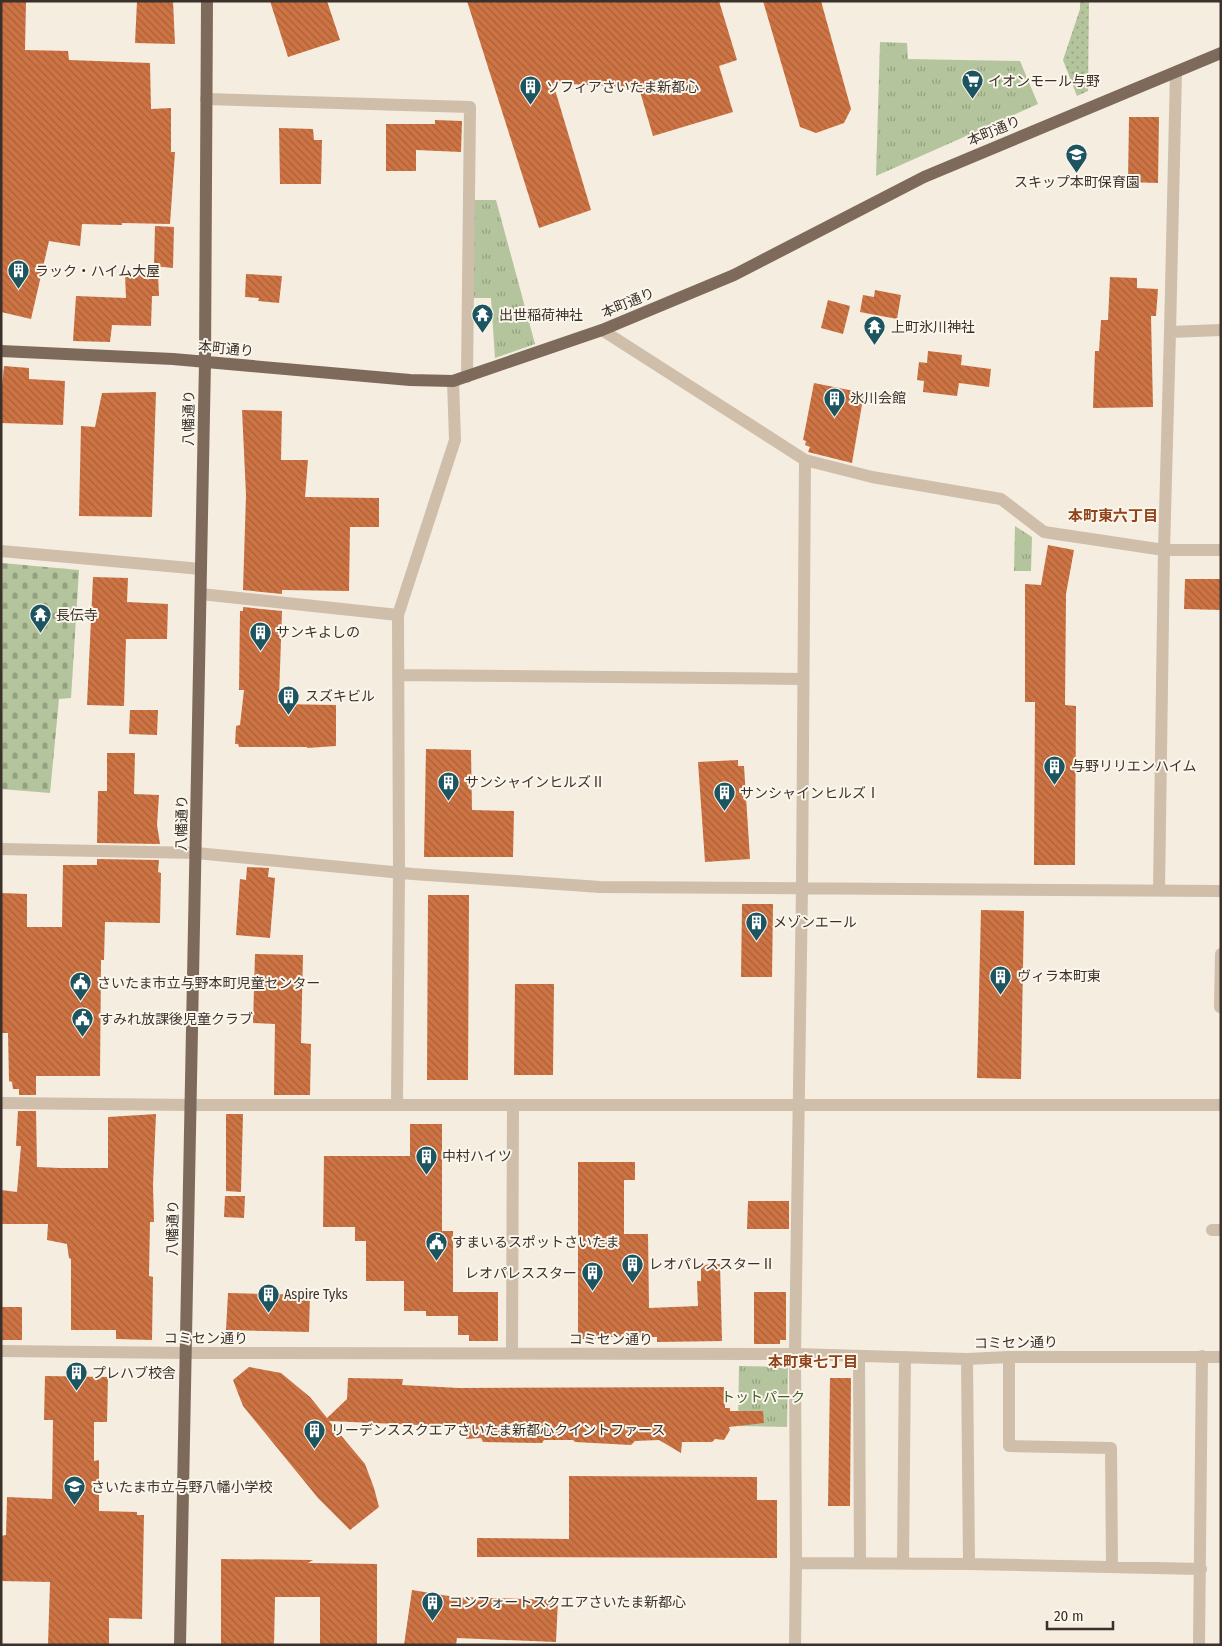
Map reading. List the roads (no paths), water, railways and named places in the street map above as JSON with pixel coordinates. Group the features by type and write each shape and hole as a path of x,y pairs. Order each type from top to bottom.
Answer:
{"main road":[{"name":"八幡通り","path":"180,1645 205,362 207,1"},
{"name":"本町通り","path":"1,351 173,359 410,380 453,381 602,330 734,275 924,177 1221,53"}],"street":[{"path":"1159,890 1164,550 1176,72"},
{"path":"206,99 470,107 467,377"},
{"path":"602,330 804,460 872,477 1001,500 1044,532 1164,550 1221,550"},
{"path":"1170,332 1221,330"},
{"path":"397,1104 399,873 398,615 455,440 453,381"},
{"path":"795,1645 795,1354 802,887 804,460"},
{"path":"1,551 201,568"},
{"path":"201,594 398,615"},
{"path":"398,675 803,679"},
{"path":"1,849 196,853 399,873 600,887 1221,891"},
{"path":"1220,1007 1221,954"},
{"path":"1,1103 191,1105 1221,1105"},
{"path":"512,1354 513,1105"},
{"name":"コミセン通り","path":"1,1351 795,1354 967,1359 1009,1357 1221,1357"},
{"path":"859,1356 860,1564"},
{"path":"1199,1645 1202,1356"},
{"path":"1009,1357 1009,1446 1111,1448 1112,1567"},
{"path":"903,1564 905,1358"},
{"path":"967,1359 969,1564"},
{"path":"796,1563 969,1564 1201,1569"}],"place":[{"name":"イオンモール与野","path":"972,100"},
{"name":"ソフィアさいたま新都心","path":"530,106"},
{"name":"スキップ本町保育園","path":"1077,173"},
{"name":"ラック・ハイム大屋","path":"19,290"},
{"name":"出世稲荷神社","path":"483,334"},
{"name":"上町氷川神社","path":"875,346"},
{"name":"氷川会館","path":"834,417"},
{"name":"長伝寺","path":"40,634"},
{"name":"サンキよしの","path":"260,651"},
{"name":"スズキビル","path":"289,715"},
{"name":"与野リリエンハイム","path":"1055,785"},
{"name":"サンシャインヒルズⅡ","path":"449,801"},
{"name":"サンシャインヒルズⅠ","path":"724,812"},
{"name":"メゾンエール","path":"757,941"},
{"name":"ヴィラ本町東","path":"1001,995"},
{"name":"さいたま市立与野本町児童センター","path":"81,1002"},
{"name":"すみれ放課後児童クラブ","path":"83,1038"},
{"name":"中村ハイツ","path":"426,1175"},
{"name":"すまいるスポットさいたま","path":"436,1261"},
{"name":"レオパレススターⅡ","path":"633,1283"},
{"name":"レオパレススター","path":"593,1292"},
{"name":"Aspire Tyks","path":"268,1313"},
{"name":"プレハブ校舎","path":"76,1392"},
{"name":"リーデンススクエアさいたま新都心クイントファース","path":"315,1449"},
{"name":"さいたま市立与野八幡小学校","path":"75,1506"},
{"name":"コンフォートスクエアさいたま新都心","path":"433,1621"}],"district":[{"name":"本町東六丁目","path":"1113,516"},
{"name":"本町東七丁目","path":"813,1362"}],"park label":[{"name":"トットパーク","path":"763,1397"}]}
